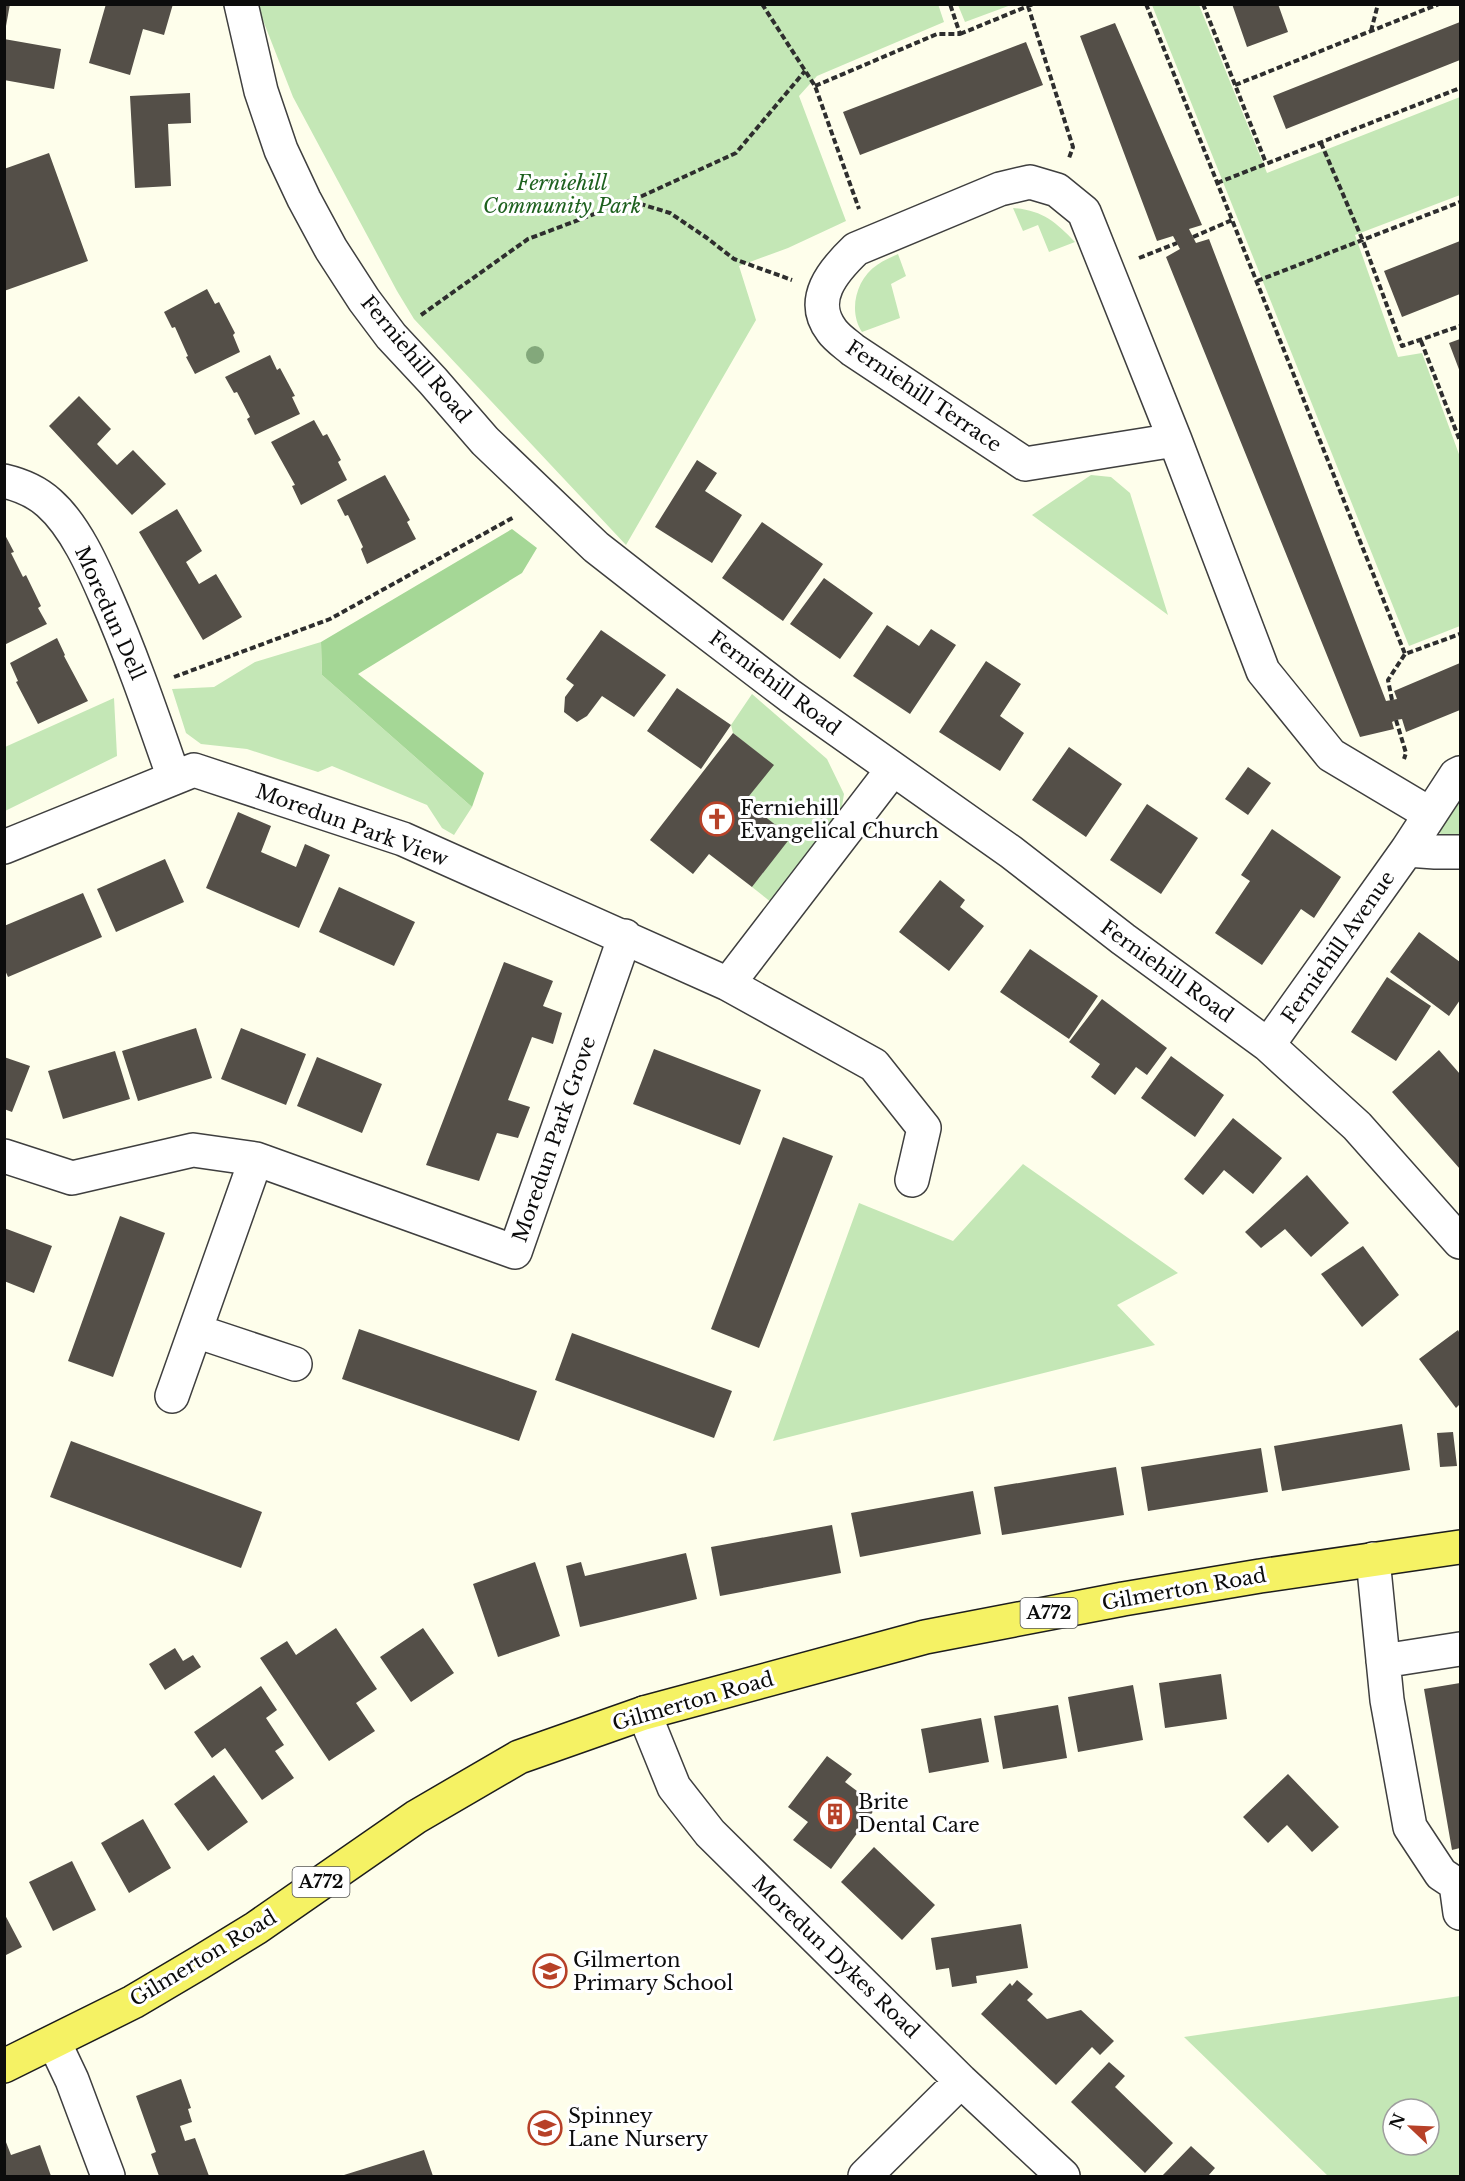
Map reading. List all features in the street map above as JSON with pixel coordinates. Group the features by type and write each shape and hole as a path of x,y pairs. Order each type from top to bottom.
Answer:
{"main road":[{"name":"Gilmerton Road","path":"4,2066 132,2002 199,1963 256,1928 416,1817 519,1757 644,1713 925,1637 1123,1599 1260,1576 1461,1547"}],"street":[{"name":"Ferniehill Road","path":"242,4 261,91 286,160 331,249 391,336 485,441 596,547 651,590 790,696 1011,852 1268,1045 1357,1126 1461,1242"},
{"path":"823,291 838,266 856,249 1000,189 1030,182 1057,190 1084,212 1263,671 1331,755 1430,814"},
{"name":"Ferniehill Terrace","path":"823,291 822,312 832,331 853,350 1025,464 1174,440"},
{"name":"Moredun Dell","path":"4,481 23,485 50,504 72,531 90,560 124,639 174,778"},
{"name":"Moredun Park View","path":"4,847 194,770 403,839 625,936 728,984 874,1065 924,1128 912,1180"},
{"path":"728,984 893,770"},
{"name":"Ferniehill Avenue","path":"1268,1045 1407,850 1456,775 1461,773"},
{"name":"Ferniehill Avenue","path":"1407,850 1461,852"},
{"name":"Moredun Park Grove","path":"4,1156 72,1178 193,1150 256,1159 515,1252 625,936"},
{"path":"172,1396 256,1159"},
{"path":"196,1331 295,1364"},
{"path":"1373,1559 1387,1700 1410,1827 1441,1874 1456,1884 1461,1913"},
{"path":"1383,1661 1461,1649"},
{"name":"Moredun Dykes Road","path":"644,1713 674,1787 710,1833 961,2081 1063,2176"},
{"path":"54,2042 72,2080 108,2176"},
{"path":"865,2176 961,2081"}],"path":[{"path":"762,4 815,86 862,217 882,237"},
{"path":"950,4 960,34"},
{"path":"1146,4 1405,654"},
{"path":"1203,4 1266,163"},
{"path":"1371,31 1378,4"},
{"path":"1235,85 1438,4"},
{"path":"815,86 937,34 960,34 1030,5 1072,147 1057,190"},
{"path":"391,336 528,239 630,201 736,153 805,71"},
{"path":"1217,183 1461,88"},
{"path":"1321,143 1363,241 1402,346 1461,326"},
{"path":"630,201 670,213 734,259 823,291"},
{"path":"1257,281 1461,202"},
{"path":"1193,237 1232,220"},
{"path":"1421,341 1461,441"},
{"path":"142,688 330,619 546,499"},
{"path":"1392,700 1389,680 1405,654 1461,634"}],"green space":[{"name":"Ferniehill Community Park","path":"938,4 944,22 817,76 799,96 846,221 788,248 739,266 756,320 626,545 414,319 293,97 257,5"},
{"path":"958,4 1011,5 965,22"},
{"path":"1152,5 1199,5 1267,173 1460,97 1460,195 1355,235 1398,357 1422,353 1460,457 1460,626 1409,646"},
{"path":"1013,208 1032,211 1048,218 1075,242 1049,252 1038,225 1023,231"},
{"path":"898,254 906,276 891,284 900,318 862,332 855,315 859,287 870,271"},
{"path":"1091,475 1111,477 1130,493 1168,615 1032,515"},
{"path":"512,529 537,548 522,573 358,674 484,773 472,807 322,675 321,642"},
{"path":"321,642 322,675 472,807 454,835 442,828 427,805 332,766 318,772 247,749 201,744 186,733 172,689 214,687 255,662"},
{"path":"752,694 827,759 844,794 840,818 776,906 752,887 790,837 745,801 773,765 733,733 731,725"},
{"path":"114,698 117,756 5,811 5,747"},
{"path":"1460,784 1460,844 1445,840 1432,822"},
{"path":"1023,1164 1178,1273 1117,1305 1155,1345 773,1441 859,1203 953,1241"},
{"path":"1460,1996 1460,2176 1328,2176 1184,2037"}],"building":[{"path":"4,4 10,4 6,26 4,25"},
{"path":"106,4 173,4 164,35 143,29 130,75 89,63"},
{"path":"1232,4 1278,4 1288,32 1247,47"},
{"path":"1460,22 1460,60 1286,129 1273,96"},
{"path":"1115,23 1202,225 1189,229 1196,243 1209,239 1386,701 1397,699 1394,691 1460,663 1460,710 1406,732 1402,719 1392,722 1394,729 1360,737 1166,257 1180,249 1173,236 1157,241 1080,36"},
{"path":"4,39 61,49 54,89 4,80"},
{"path":"1026,42 1043,85 860,155 843,112"},
{"path":"190,93 191,123 168,124 171,186 135,188 130,96"},
{"path":"49,153 88,261 4,291 4,169"},
{"path":"1460,241 1460,294 1402,317 1384,271"},
{"path":"207,289 215,304 219,302 235,333 233,335 240,352 195,374 175,327 172,328 164,312"},
{"path":"1460,339 1460,372 1449,343"},
{"path":"270,355 277,370 280,368 295,396 292,397 300,414 255,435 247,419 250,417 237,392 234,393 225,377"},
{"path":"79,396 111,429 97,444 117,465 133,450 166,484 132,515 49,426"},
{"path":"314,420 323,436 327,434 341,460 338,462 347,480 301,505 292,486 295,485 271,442"},
{"path":"697,460 717,473 705,491 742,515 712,563 655,527"},
{"path":"385,475 410,520 407,522 416,539 367,564 361,549 363,547 348,515 345,516 337,500"},
{"path":"177,509 202,551 186,562 199,584 216,574 242,617 203,640 139,532"},
{"path":"762,522 823,564 783,621 722,578"},
{"path":"4,533 23,577 26,575 41,606 38,608 47,624 4,645"},
{"path":"824,578 873,613 840,659 790,624"},
{"path":"887,625 919,646 931,629 956,645 910,714 853,676"},
{"path":"601,630 666,675 634,717 602,696 587,716 577,722 564,712 565,697 574,685 566,679"},
{"path":"57,638 88,701 38,724 16,682 18,681 10,663"},
{"path":"986,661 1021,684 1000,716 1024,733 1000,771 939,732"},
{"path":"677,688 731,725 701,769 647,731"},
{"name":"Ferniehill Evangelical Church","path":"733,733 774,765 745,801 791,837 752,887 709,854 693,874 650,840"},
{"path":"1069,747 1122,784 1086,837 1032,800"},
{"path":"1248,767 1271,783 1248,815 1225,799"},
{"path":"1147,804 1198,838 1161,894 1110,860"},
{"path":"238,812 271,826 261,852 296,867 305,844 330,855 299,928 206,888"},
{"path":"1272,829 1341,877 1314,918 1301,909 1262,965 1215,933 1250,881 1241,875"},
{"path":"165,859 184,902 116,932 97,889"},
{"path":"940,880 965,900 960,907 984,926 949,971 899,932"},
{"path":"339,887 415,922 394,966 319,932"},
{"path":"83,893 102,937 8,977 4,968 4,926"},
{"path":"1419,932 1460,962 1460,1000 1449,1016 1390,972"},
{"path":"1030,949 1098,996 1069,1039 1000,992"},
{"path":"504,962 553,981 543,1006 562,1013 553,1044 532,1037 508,1100 530,1107 518,1138 497,1133 479,1181 426,1165"},
{"path":"1387,977 1431,1006 1396,1061 1351,1032"},
{"path":"1102,999 1167,1048 1147,1075 1136,1067 1115,1095 1091,1077 1100,1064 1069,1042"},
{"path":"196,1028 212,1078 138,1101 122,1051"},
{"path":"241,1028 306,1054 286,1105 221,1079"},
{"path":"654,1049 761,1090 740,1145 633,1104"},
{"path":"1439,1050 1460,1074 1460,1169 1392,1092"},
{"path":"115,1051 130,1099 63,1119 48,1071"},
{"path":"1171,1056 1224,1095 1195,1137 1141,1098"},
{"path":"4,1057 30,1066 12,1112 4,1109"},
{"path":"317,1057 382,1084 362,1133 297,1106"},
{"path":"1233,1118 1282,1158 1253,1194 1224,1170 1203,1195 1184,1179"},
{"path":"783,1137 833,1156 759,1348 711,1329"},
{"path":"1307,1175 1349,1223 1311,1257 1285,1229 1261,1248 1245,1232"},
{"path":"120,1216 165,1233 113,1377 68,1361"},
{"path":"4,1228 52,1246 34,1293 4,1281"},
{"path":"1363,1246 1399,1295 1362,1327 1321,1274"},
{"path":"359,1329 537,1391 519,1441 342,1379"},
{"path":"1458,1330 1460,1334 1460,1404 1456,1408 1419,1359"},
{"path":"572,1333 732,1391 714,1438 555,1380"},
{"path":"1402,1424 1410,1470 1282,1491 1274,1446"},
{"path":"1453,1432 1457,1466 1440,1467 1437,1433"},
{"path":"71,1441 262,1512 241,1568 50,1497"},
{"path":"1261,1448 1268,1492 1148,1511 1141,1467"},
{"path":"1116,1467 1124,1515 1002,1535 994,1487"},
{"path":"973,1491 981,1534 860,1557 851,1513"},
{"path":"832,1525 841,1573 720,1596 711,1547"},
{"path":"686,1553 697,1599 580,1627 566,1566 581,1562 585,1576"},
{"path":"535,1562 560,1636 498,1657 473,1584"},
{"path":"336,1628 377,1689 356,1703 375,1731 329,1761 260,1658 287,1641 296,1655"},
{"path":"423,1628 454,1673 411,1702 380,1657"},
{"path":"175,1648 183,1661 193,1655 201,1667 165,1690 149,1664"},
{"path":"1221,1674 1227,1719 1165,1728 1159,1683"},
{"path":"1460,1683 1460,1848 1452,1850 1424,1689"},
{"path":"1133,1685 1143,1740 1078,1752 1068,1697"},
{"path":"261,1686 277,1710 266,1718 284,1745 275,1751 294,1778 262,1800 225,1748 212,1758 194,1732"},
{"path":"1058,1705 1067,1758 1003,1769 994,1716"},
{"path":"981,1718 989,1762 929,1773 921,1729"},
{"name":"Brite Dental Care","path":"827,1756 852,1774 845,1782 877,1806 831,1869 793,1840 808,1822 788,1807"},
{"path":"1288,1774 1339,1827 1312,1852 1287,1825 1268,1843 1243,1817"},
{"path":"214,1775 248,1822 208,1851 174,1804"},
{"path":"143,1819 171,1868 129,1893 101,1843"},
{"path":"874,1847 935,1905 902,1940 841,1882"},
{"path":"72,1861 96,1910 53,1931 29,1882"},
{"path":"4,1913 22,1947 4,1956"},
{"path":"1021,1924 1028,1968 976,1976 977,1983 952,1987 949,1968 936,1970 931,1938"},
{"path":"1017,1980 1033,1994 1027,2000 1047,2019 1081,2010 1114,2041 1100,2055 1092,2047 1056,2085 981,2014 1010,1983 1012,1986"},
{"path":"1109,2062 1125,2076 1115,2087 1173,2143 1145,2173 1071,2102"},
{"path":"181,2079 191,2108 188,2109 192,2122 180,2126 185,2141 195,2138 209,2176 159,2176 151,2154 156,2152 136,2096"},
{"path":"4,2137 11,2155 40,2145 51,2176 4,2176"},
{"path":"1191,2146 1215,2168 1208,2176 1162,2176"},
{"path":"424,2150 433,2176 344,2175"}],"place":[{"name":"Ferniehill Evangelical Church","path":"717,819"},
{"name":"Brite Dental Care","path":"835,1814"},
{"name":"Gilmerton Primary School","path":"550,1971"},
{"name":"Spinney Lane Nursery","path":"545,2128"}]}
